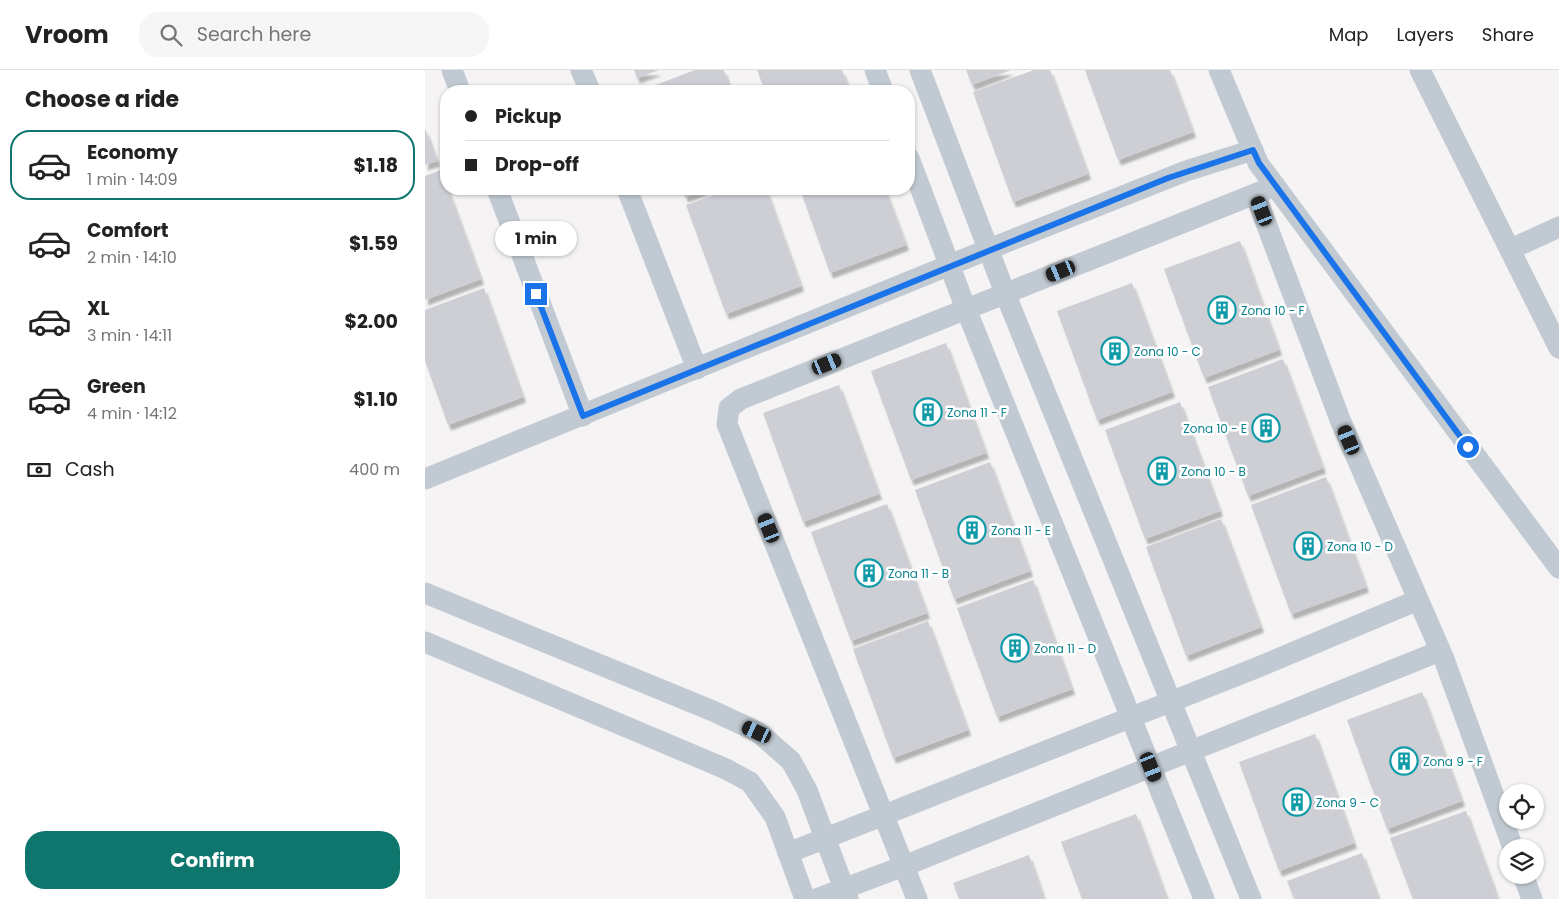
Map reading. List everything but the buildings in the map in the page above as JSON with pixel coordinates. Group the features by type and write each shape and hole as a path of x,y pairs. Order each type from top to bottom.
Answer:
{"street":[{"path":"452,70 458,85"},
{"path":"581,70 587,85"},
{"path":"875,70 881,85"},
{"path":"921,70 1005,293 1251,899"},
{"path":"1219,70 1259,163 1559,568"},
{"path":"1420,70 1559,348"},
{"path":"425,479 1185,171 1253,150"},
{"path":"915,174 966,309 1203,899"},
{"path":"917,899 727,424 729,408 741,399 1275,186"},
{"path":"1255,194 1341,422 1440,651 1510,839"},
{"path":"499,195 583,416"},
{"path":"629,195 697,369"},
{"path":"1275,244 1281,232 1295,226 1305,227"},
{"path":"1511,249 1559,227"},
{"path":"425,593 713,711 757,732 791,761 807,790 846,893"},
{"path":"788,853 1171,701 1418,600"},
{"path":"425,642 726,769 750,782 775,817 805,899"},
{"path":"816,899 846,893 904,866 1440,651"},
{"path":"1526,884 1532,899"}],"place":[{"name":"Zona 10 - F","path":"1222,310"},
{"name":"Zona 10 - C","path":"1115,351"},
{"name":"Zona 11 - F","path":"928,412"},
{"name":"Zona 10 - E","path":"1266,428"},
{"name":"Zona 10 - B","path":"1162,471"},
{"name":"Zona 11 - E","path":"972,530"},
{"name":"Zona 10 - D","path":"1308,546"},
{"name":"Zona 11 - B","path":"869,573"},
{"name":"Zona 11 - D","path":"1015,648"},
{"name":"Zona 9 - F","path":"1404,761"},
{"name":"Zona 9 - C","path":"1297,802"}],"route":[{"path":"536,294 583,416 989,249 1185,171 1253,150 1259,163 1468,447"}]}
